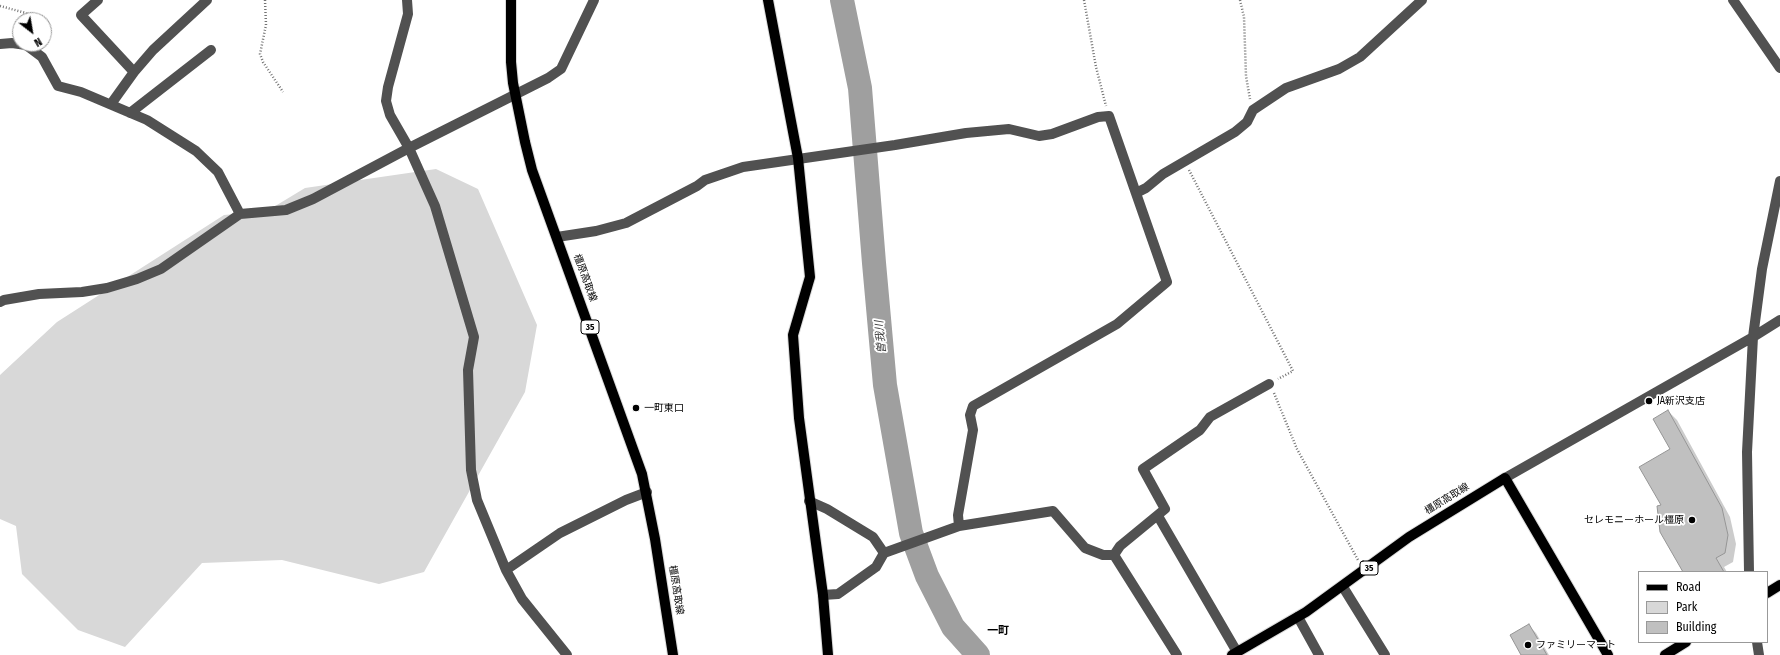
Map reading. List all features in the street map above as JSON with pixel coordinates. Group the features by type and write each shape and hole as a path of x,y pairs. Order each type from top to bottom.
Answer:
{"main road":[{"name":"橿原高取線","path":"511,0 511,62 514,94 518,115 532,170 627,429 647,492 673,655"},
{"path":"768,0 798,158 810,277 793,335 799,418 809,501 824,595 828,655"},
{"name":"橿原高取線","path":"1234,653 1298,617 1343,587 1409,538 1504,478"},
{"path":"1504,478 1608,655"},
{"path":"1768,592 1780,585"},
{"path":"1665,655 1684,643"}],"street":[{"path":"98,0 81,15 134,72"},
{"path":"111,104 134,72 153,50 207,0"},
{"path":"407,0 408,14 388,87 386,101 390,115 409,148 435,206 474,337 468,370 471,470 477,500 506,570 522,599 567,655"},
{"path":"0,302 39,294 82,292 107,288 137,279 161,270 240,214 286,210 313,199 409,148 548,78 560,69 594,0"},
{"path":"1136,193 1146,188 1163,174 1184,161 1235,132 1247,122 1253,110 1286,88 1339,69 1360,58 1422,0"},
{"path":"1734,0 1780,68"},
{"path":"0,44 12,43 26,45 42,57 58,86 81,92 147,120 196,151 218,172 240,214"},
{"path":"130,113 211,50"},
{"path":"557,237 596,232 626,223 697,186 705,180 742,167 891,146 966,133 1009,129 1039,136 1052,134 1098,117 1109,116 1167,282 1117,324 973,406 970,415 973,430 958,515 959,526"},
{"path":"1749,571 1747,452 1753,337 1762,269 1780,181"},
{"path":"1504,478 1753,337 1780,320"},
{"path":"1114,555 1120,546 1165,509 1143,469 1200,430 1210,417 1269,384"},
{"path":"506,570 560,533 626,500 647,492"},
{"path":"809,501 873,537 887,552"},
{"path":"824,595 838,594 876,566 887,552 944,531 959,526 1053,511 1085,548 1103,555 1114,555"},
{"path":"1158,516 1234,653"},
{"path":"1114,555 1177,655"},
{"path":"1343,587 1385,655"},
{"path":"1298,617 1319,655"},
{"path":"1757,643 1759,655"}],"path":[{"path":"265,0 266,25 260,54 263,62 283,92"},
{"path":"1084,0 1096,67 1109,116"},
{"path":"1240,0 1244,18 1246,76 1253,110"},
{"path":"0,6 22,12"},
{"path":"1184,161 1293,372 1269,384 1286,419 1297,449 1364,571"}],"green space":[{"path":"436,169 478,189 537,325 525,392 424,572 379,584 282,560 202,563 125,647 78,630 22,574 16,526 0,519 0,375 57,322 224,215 267,211 305,188"}],"building":[{"name":"セレモニーホール橿原","path":"1668,410 1722,508 1728,535 1725,553 1716,558 1723,571 1682,571 1660,532 1657,506 1661,505 1639,467 1670,449 1653,419"},
{"name":"ファミリーマート","path":"1529,624 1547,655 1521,655 1510,635"}],"waterway":[{"name":"曽我川","path":"842,0 860,88 885,385 911,533 927,576 953,627 978,655"}],"place":[{"name":"JA新沢支店","path":"1649,401"},
{"name":"一町東口","path":"636,408"},
{"name":"セレモニーホール橿原","path":"1692,520"},
{"name":"ファミリーマート","path":"1528,645"}],"district":[{"name":"一町","path":"998,631"}]}
